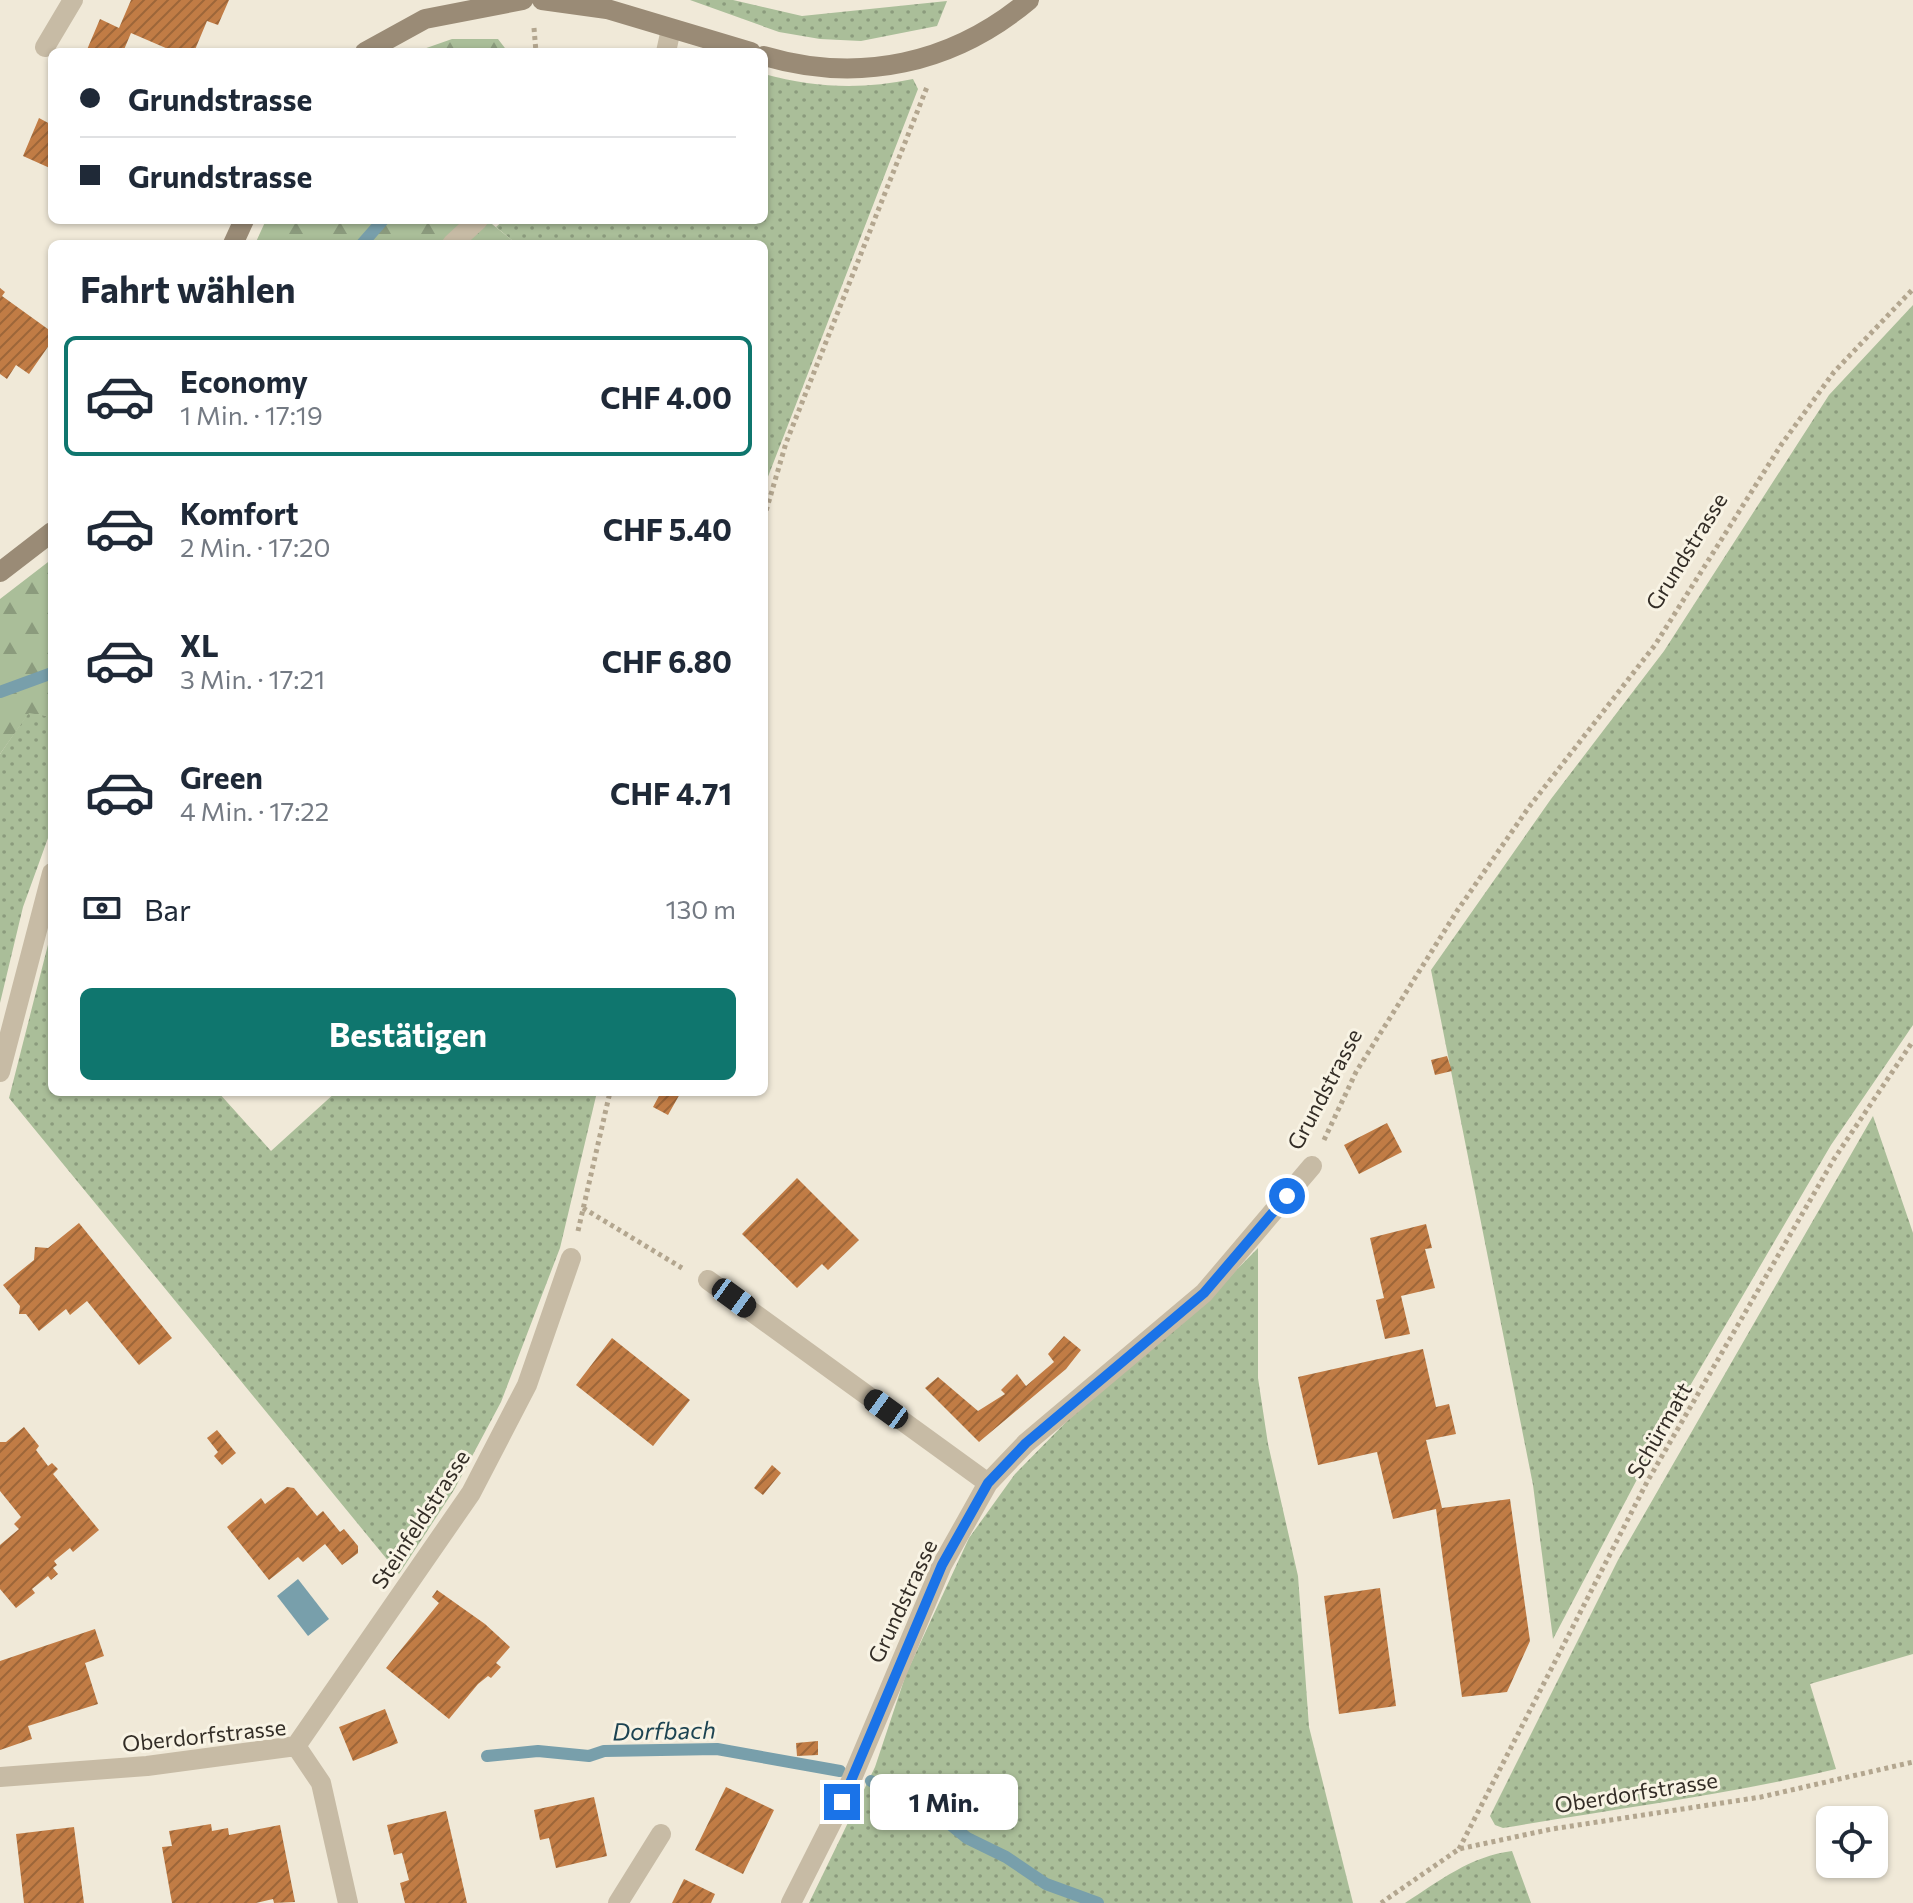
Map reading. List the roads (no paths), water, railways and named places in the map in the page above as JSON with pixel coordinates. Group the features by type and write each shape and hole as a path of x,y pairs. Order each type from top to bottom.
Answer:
{"main road":[{"path":"372,48 425,19 484,3 523,0"},
{"path":"542,0 607,9 737,48"},
{"path":"768,57 803,66 849,70 925,58 976,37 1029,0"},
{"path":"0,572 48,535"}],"street":[{"path":"45,47 73,0"},
{"path":"667,48 671,29"},
{"path":"456,240 474,224"},
{"path":"0,1072 48,888"},
{"name":"Grundstrasse","path":"791,1903 842,1802 942,1565 988,1483 1026,1443 1204,1293 1312,1166"},
{"name":"Steinfeldstrasse","path":"296,1746 471,1493 527,1385 571,1258"},
{"path":"708,1280 988,1483"},
{"name":"Oberdorfstrasse","path":"0,1777 147,1766 296,1746 321,1783 348,1903"},
{"path":"618,1903 661,1834"}],"water":[{"path":"298,1579 329,1619 308,1636 277,1596"}],"waterway":[{"path":"366,240 380,224"},
{"path":"0,692 48,674"},
{"name":"Dorfbach","path":"487,1756 538,1751 589,1756 604,1751 717,1749 840,1771"},
{"name":"Dorfbach","path":"871,1781 940,1816 967,1838 1006,1857 1046,1884 1098,1903"}]}
